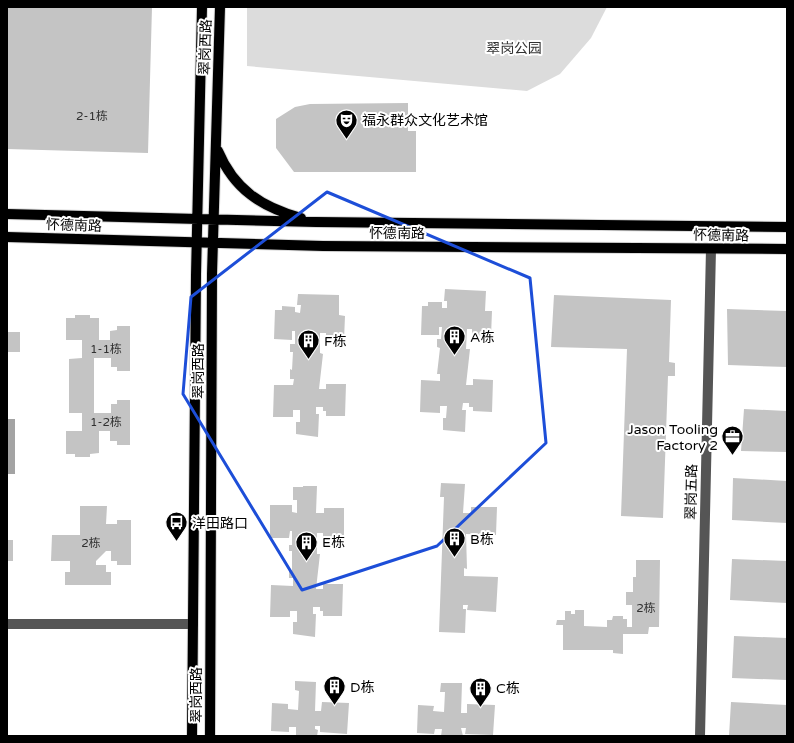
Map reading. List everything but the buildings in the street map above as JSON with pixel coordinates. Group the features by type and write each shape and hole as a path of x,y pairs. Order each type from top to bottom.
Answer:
{"main road":[{"name":"翠岗西路","path":"192,736 197,220 202,7"},
{"name":"翠岗西路","path":"210,736 213,243 220,7"},
{"path":"216,146 226,169 245,192 264,204 287,214 316,222"},
{"name":"怀德南路","path":"7,214 316,222 787,227"},
{"name":"怀德南路","path":"7,237 331,246 787,250"}],"street":[{"name":"翠岗五路","path":"700,736 711,249"},
{"path":"7,624 193,624"}],"highlighted area":[{"path":"327,192 530,278 546,443 437,546 302,590 183,394 191,297"}],"green space":[{"name":"翠岗公园","path":"247,7 607,7 591,38 560,74 527,91 247,66"}],"shaded area":[{"path":"7,419 15,419 15,474 7,474"}],"place":[{"name":"福永群众文化艺术馆","path":"346,140"},
{"name":"A栋","path":"454,356"},
{"name":"F栋","path":"308,360"},
{"name":"Jason Tooling Factory 2","path":"733,456"},
{"name":"洋田路口","path":"177,542"},
{"name":"B栋","path":"455,558"},
{"name":"E栋","path":"306,562"},
{"name":"D栋","path":"335,706"},
{"name":"C栋","path":"481,708"}]}
